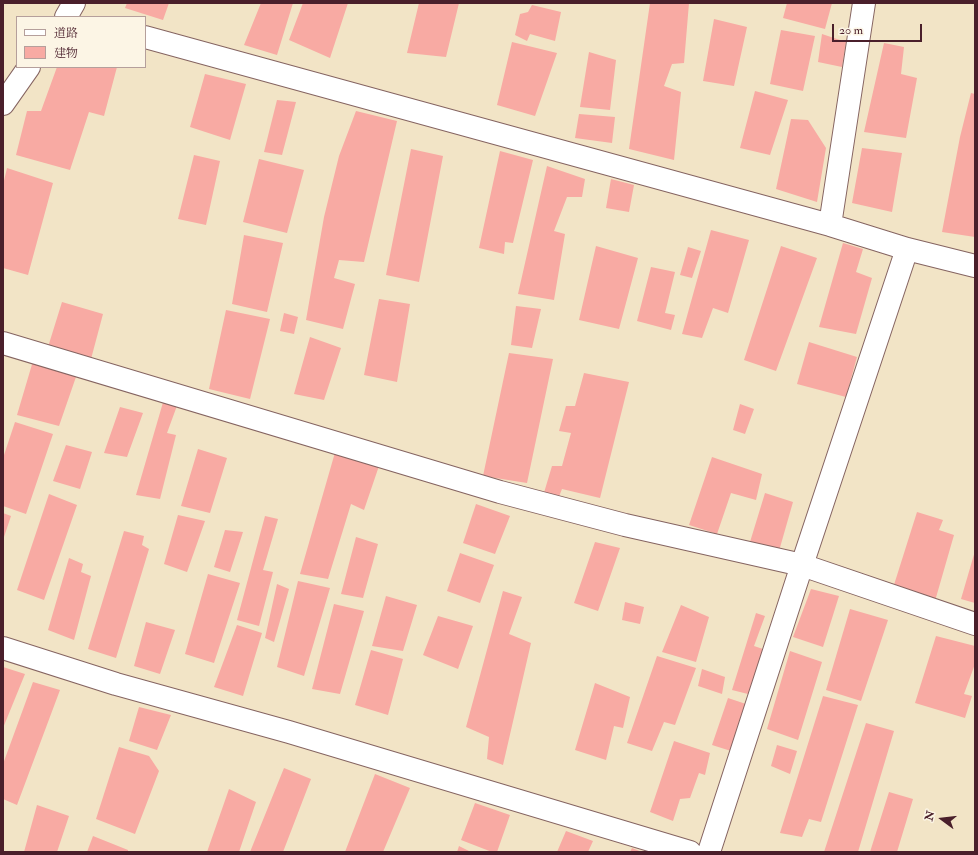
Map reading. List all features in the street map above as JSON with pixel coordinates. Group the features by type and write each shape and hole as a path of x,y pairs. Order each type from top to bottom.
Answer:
{"street":[{"path":"830,225 864,3"},
{"path":"146,37 830,225 907,249 975,266"},
{"path":"3,104 29,68"},
{"path":"709,852 907,249"},
{"path":"3,343 500,492 625,524 802,565 975,624"},
{"path":"3,648 116,684 289,732 690,852"}],"building":[{"path":"127,3 169,3 163,20 125,8"},
{"path":"261,3 293,3 277,55 244,45"},
{"path":"303,3 348,3 330,58 289,40"},
{"path":"419,3 459,3 446,57 407,53"},
{"path":"650,3 689,3 684,63 672,64 664,86 681,92 674,160 629,149"},
{"path":"787,3 832,3 825,29 783,18"},
{"path":"532,5 561,12 555,41 530,34 527,41 515,35 520,14 528,12"},
{"path":"714,19 747,27 734,86 703,81"},
{"path":"781,30 815,36 803,91 770,84"},
{"path":"822,34 846,42 842,67 818,62"},
{"path":"512,42 557,53 535,116 497,105"},
{"path":"884,43 904,47 901,74 917,78 906,138 864,132"},
{"path":"589,52 616,60 610,110 580,107"},
{"path":"57,68 117,68 104,116 89,112 70,170 16,155 27,111 41,111"},
{"path":"205,74 246,84 230,140 190,127"},
{"path":"755,91 788,100 770,155 740,148"},
{"path":"971,93 975,94 975,237 942,232 960,137"},
{"path":"277,100 296,102 282,155 264,152"},
{"path":"356,111 397,121 364,262 339,260 334,278 355,284 343,329 306,320 324,217 339,156"},
{"path":"579,114 615,117 612,143 575,138"},
{"path":"791,119 808,120 826,148 817,202 776,189"},
{"path":"862,148 902,153 892,212 852,203"},
{"path":"411,149 443,156 419,282 386,275"},
{"path":"500,151 533,160 513,243 505,242 504,254 479,248"},
{"path":"194,155 220,161 206,225 178,219"},
{"path":"259,159 304,170 287,233 243,222"},
{"path":"547,166 585,179 582,197 567,197 554,231 565,234 554,300 518,294"},
{"path":"7,168 53,183 28,275 3,268 3,185"},
{"path":"611,179 634,185 629,212 606,208"},
{"path":"711,230 749,240 728,313 713,308 702,338 682,334"},
{"path":"244,235 283,243 267,312 232,304"},
{"path":"843,243 863,249 856,272 872,278 856,334 819,327"},
{"path":"596,246 638,258 619,329 579,320"},
{"path":"781,246 817,258 776,371 744,360"},
{"path":"688,247 701,251 692,278 680,275"},
{"path":"651,267 675,272 665,313 675,315 671,330 637,321"},
{"path":"379,299 410,304 397,382 364,375"},
{"path":"62,302 103,314 91,359 48,347"},
{"path":"516,306 541,309 532,348 511,345"},
{"path":"226,310 270,319 250,399 209,389"},
{"path":"284,313 298,317 294,334 280,331"},
{"path":"310,337 341,348 324,400 294,394"},
{"path":"809,342 857,357 846,397 797,384"},
{"path":"509,353 553,359 527,483 483,476"},
{"path":"33,361 77,374 59,426 17,415"},
{"path":"584,373 629,382 600,498 562,489 558,499 543,496 552,466 562,466 571,433 559,431 566,406 575,406"},
{"path":"164,399 178,403 167,433 176,435 160,499 136,495"},
{"path":"740,404 754,409 745,434 733,430"},
{"path":"120,407 143,413 127,457 104,453"},
{"path":"15,422 53,434 26,514 3,506 3,458"},
{"path":"66,445 92,452 80,489 53,481"},
{"path":"198,449 227,458 210,513 181,506"},
{"path":"336,449 380,463 364,510 351,504 328,579 300,574"},
{"path":"712,457 762,474 756,500 731,493 717,534 689,525"},
{"path":"765,493 793,502 779,551 750,542"},
{"path":"49,494 77,505 44,600 17,590"},
{"path":"476,504 510,516 495,554 463,543"},
{"path":"917,512 943,520 939,530 954,535 935,601 893,588"},
{"path":"3,513 11,516 3,540"},
{"path":"178,515 205,521 187,572 164,564"},
{"path":"265,516 278,519 263,570 273,572 259,626 237,620"},
{"path":"225,530 243,532 230,572 214,567"},
{"path":"124,531 144,536 142,545 149,549 116,658 88,649"},
{"path":"356,537 378,544 363,598 341,594"},
{"path":"595,542 620,548 598,611 574,603"},
{"path":"975,551 975,603 961,599"},
{"path":"460,553 494,565 480,603 447,591"},
{"path":"69,558 83,564 81,572 91,576 74,640 48,630"},
{"path":"208,574 240,583 214,663 185,654"},
{"path":"298,581 330,588 304,676 277,667"},
{"path":"277,584 289,589 274,642 265,638"},
{"path":"811,589 839,596 823,647 793,637"},
{"path":"503,591 522,597 509,634 531,643 503,765 487,759 489,737 466,727"},
{"path":"386,596 417,605 403,651 372,646"},
{"path":"625,602 644,607 640,624 622,620"},
{"path":"334,604 364,611 340,694 312,689"},
{"path":"681,605 709,617 696,662 662,652"},
{"path":"850,609 888,620 861,701 826,690"},
{"path":"756,613 765,616 754,646 763,649 752,695 732,690"},
{"path":"438,616 473,626 458,669 423,655"},
{"path":"146,622 175,630 160,674 134,666"},
{"path":"237,625 262,633 243,696 214,687"},
{"path":"936,636 975,646 975,664 964,694 972,696 965,718 915,703"},
{"path":"371,650 403,659 388,715 355,705"},
{"path":"790,651 822,662 798,740 767,729"},
{"path":"657,656 696,668 675,725 664,722 652,751 627,743"},
{"path":"3,667 25,674 3,728"},
{"path":"702,669 725,677 722,694 698,686"},
{"path":"33,682 60,690 17,805 3,799 3,764"},
{"path":"595,683 630,697 623,728 614,726 606,760 575,750"},
{"path":"823,696 858,705 821,822 809,819 802,837 780,833"},
{"path":"728,698 746,704 731,751 712,745"},
{"path":"139,707 171,715 157,750 129,741"},
{"path":"866,723 894,731 858,852 824,852"},
{"path":"674,741 710,753 705,775 699,773 690,798 680,799 673,821 650,812"},
{"path":"777,745 797,751 790,774 771,766"},
{"path":"119,747 149,756 159,771 135,834 96,819"},
{"path":"284,768 311,779 283,852 250,852"},
{"path":"375,774 410,788 383,852 345,852"},
{"path":"229,789 256,802 239,852 207,852"},
{"path":"889,792 913,799 897,852 870,852"},
{"path":"475,803 510,815 497,852 492,852 461,840"},
{"path":"37,805 69,816 57,852 24,852"},
{"path":"566,831 593,841 588,852 557,852"},
{"path":"93,836 128,850 128,852 87,852"},
{"path":"459,846 471,852 457,852"},
{"path":"632,848 642,852 630,852"}]}
